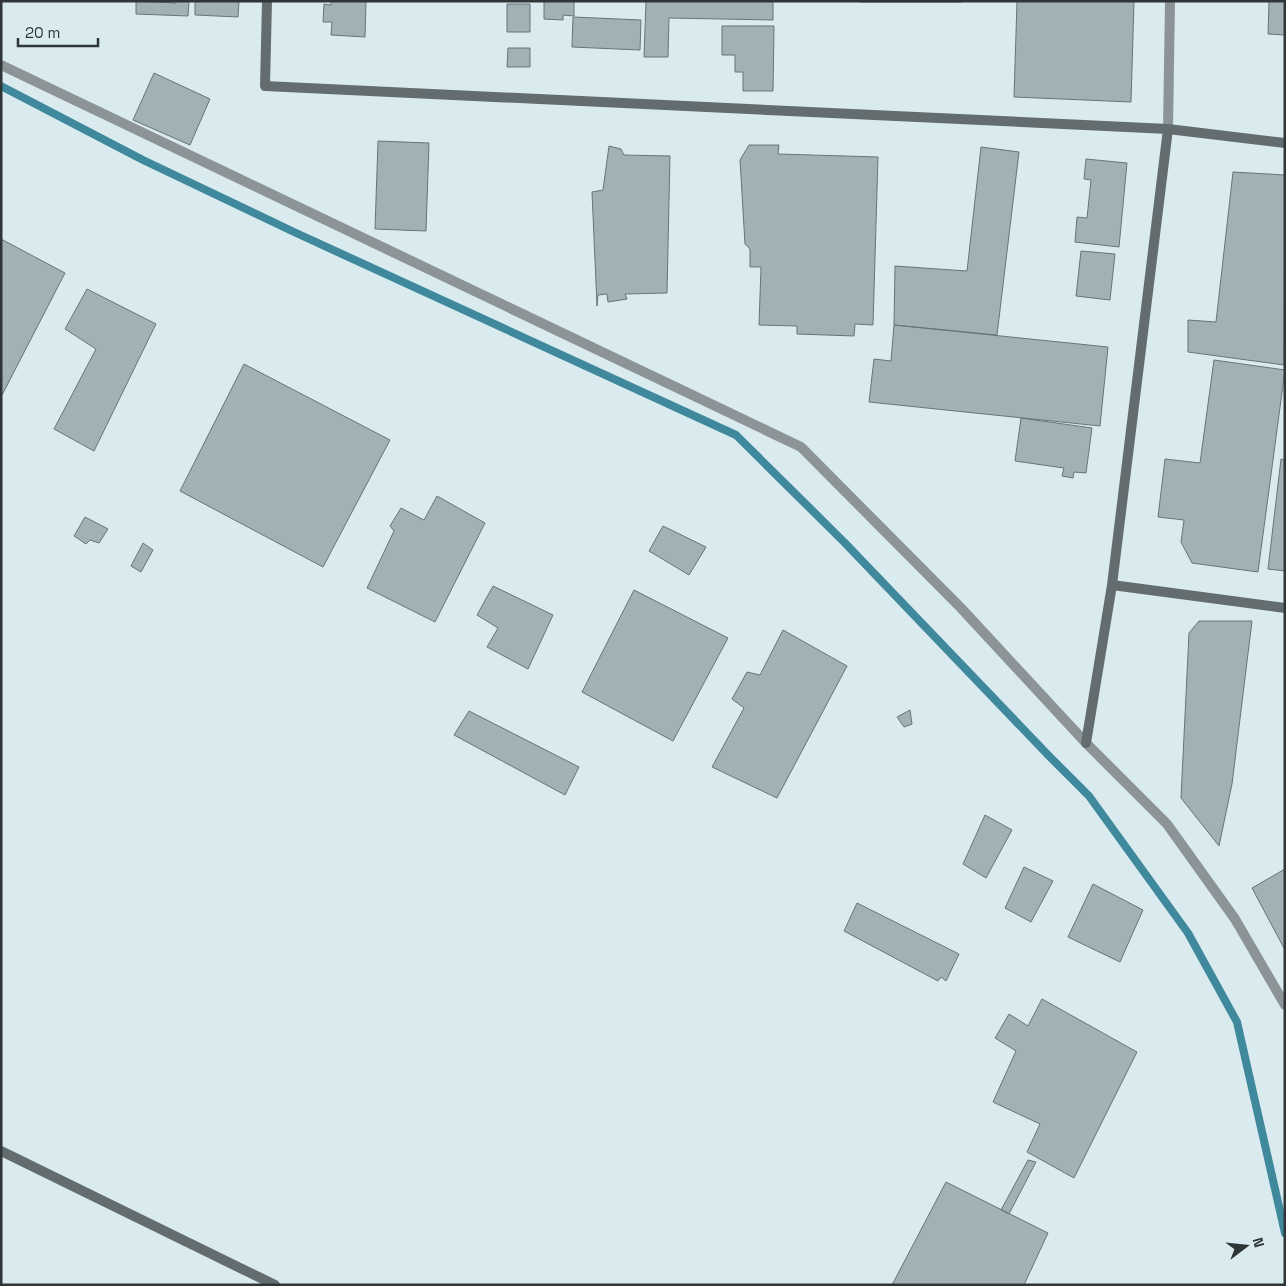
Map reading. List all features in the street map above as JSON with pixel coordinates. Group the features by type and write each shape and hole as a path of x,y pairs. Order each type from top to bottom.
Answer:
{"street":[{"path":"267,1 266,86 1168,130 1285,143"},
{"path":"1086,743 1112,585 1168,130 1170,1"},
{"path":"1,65 801,447 961,608 1086,743 1167,824 1235,919 1285,1005"},
{"path":"1112,585 1285,608"},
{"path":"1,1151 275,1285"}],"building":[{"path":"136,1 176,3 176,1 189,1 188,16 136,14"},
{"path":"195,1 239,1 238,17 195,15"},
{"path":"331,1 366,1 365,37 331,35 332,22 323,22 324,4 331,5"},
{"path":"544,1 574,1 574,16 563,15 563,20 544,19"},
{"path":"646,1 773,1 773,20 669,18 668,57 644,57"},
{"path":"962,1 962,2 860,2"},
{"path":"1017,1 1134,1 1131,102 1014,97"},
{"path":"1269,1 1285,1 1285,35 1268,34"},
{"path":"507,4 530,4 530,32 507,32"},
{"path":"573,17 641,20 640,50 572,47"},
{"path":"722,26 774,26 773,91 743,91 743,72 735,72 735,55 722,55"},
{"path":"508,48 530,48 530,67 507,67"},
{"path":"154,73 210,99 190,145 133,120"},
{"path":"378,141 429,143 426,231 375,229"},
{"path":"749,145 779,145 778,154 878,157 873,325 855,324 854,336 797,334 797,326 759,325 761,267 750,267 750,249 745,244 740,160"},
{"path":"609,146 621,149 624,155 670,156 667,293 625,294 627,299 608,302 607,294 598,295 597,306 592,192 603,190"},
{"path":"981,147 1019,152 997,335 894,325 895,266 967,271"},
{"path":"1086,159 1127,163 1119,247 1075,242 1077,217 1087,218 1091,180 1084,179"},
{"path":"1233,172 1285,175 1284,365 1188,352 1188,320 1216,322"},
{"path":"1,239 65,273 1,397"},
{"path":"1081,251 1115,254 1110,300 1076,296"},
{"path":"87,289 156,324 94,451 54,429 96,349 65,329"},
{"path":"894,325 1108,347 1100,426 869,402 874,359 891,361"},
{"path":"1214,360 1285,370 1258,572 1192,563 1181,542 1184,520 1158,517 1165,459 1200,463"},
{"path":"244,364 390,440 323,567 180,491"},
{"path":"1021,418 1092,428 1086,473 1074,472 1073,478 1062,476 1064,468 1015,461"},
{"path":"1281,459 1285,460 1285,571 1268,569"},
{"path":"437,496 485,523 435,622 367,588 394,531 390,526 401,508 424,520"},
{"path":"85,517 108,529 99,543 90,540 86,544 74,536"},
{"path":"663,526 706,547 689,575 649,551"},
{"path":"143,543 153,550 141,572 131,566"},
{"path":"493,586 553,615 528,669 487,647 498,628 477,615"},
{"path":"634,590 728,638 673,741 582,692"},
{"path":"1199,621 1252,621 1232,784 1219,846 1181,798 1189,633"},
{"path":"783,630 847,666 777,798 712,767 744,708 732,699 747,672 760,675"},
{"path":"910,710 912,724 904,727 897,717"},
{"path":"469,711 579,767 565,795 454,735"},
{"path":"985,815 1012,830 986,878 963,864"},
{"path":"1024,867 1053,881 1031,922 1005,908"},
{"path":"1285,869 1285,950 1252,888"},
{"path":"1093,884 1143,910 1120,962 1068,937"},
{"path":"857,903 959,954 946,981 941,977 938,981 844,931"},
{"path":"1042,999 1137,1052 1074,1178 1027,1152 1040,1124 993,1102 1016,1051 995,1038 1009,1014 1028,1026"},
{"path":"1028,1160 1036,1162 1009,1214 1001,1210"},
{"path":"946,1182 1048,1233 1024,1285 892,1285"}],"waterway":[{"path":"1,86 143,160 294,232 736,435 844,542 1089,796 1188,933 1237,1022 1285,1233"}]}
